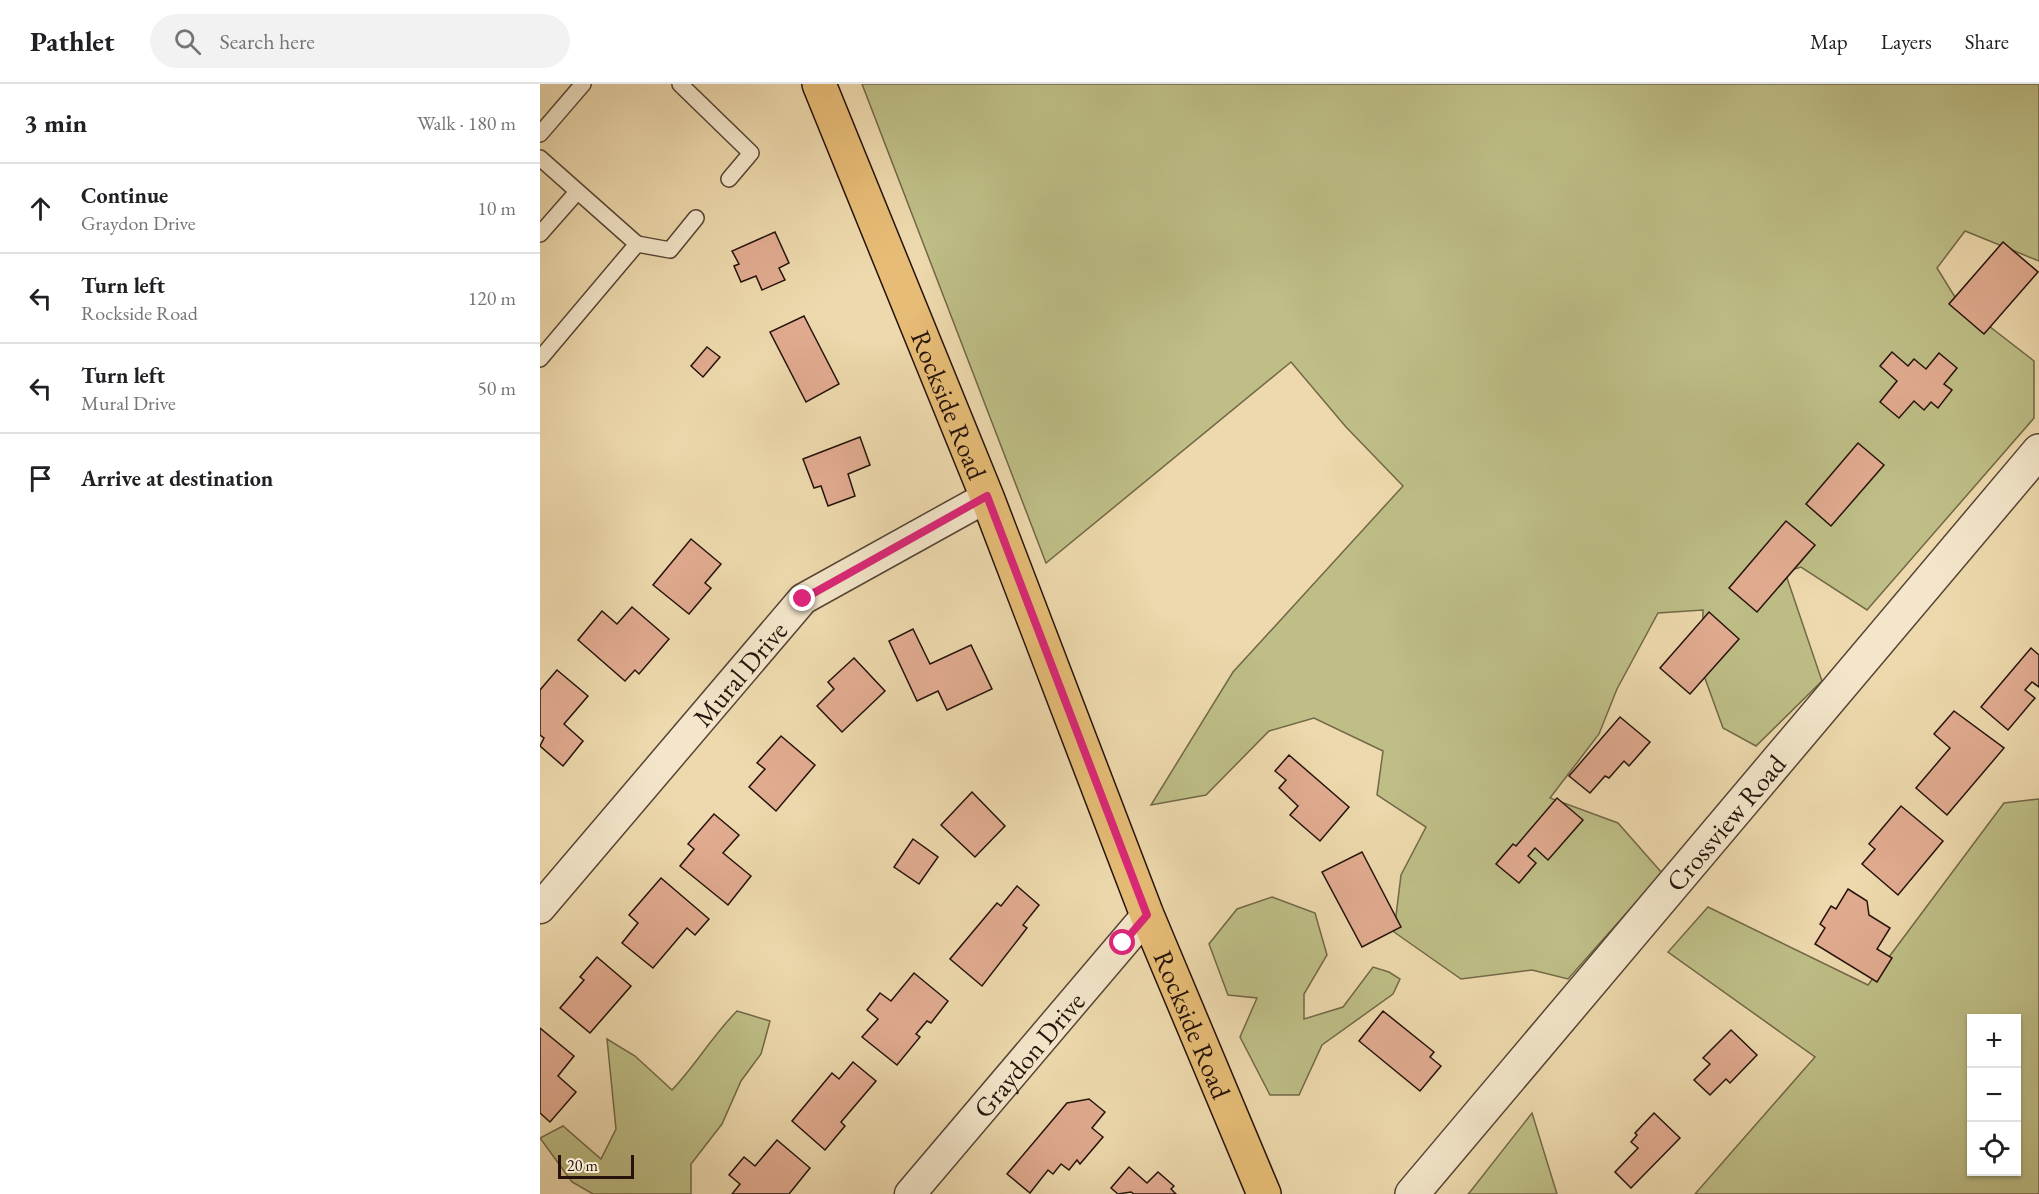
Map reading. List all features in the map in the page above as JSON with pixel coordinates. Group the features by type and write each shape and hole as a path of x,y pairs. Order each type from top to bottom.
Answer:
{"main road":[{"name":"Rockside Road","path":"819,84 987,496 1147,915 1264,1194"}],"street":[{"name":"Crossview Road","path":"1412,1194 2039,451"},
{"name":"Mural Drive","path":"540,908 803,599 987,496"},
{"name":"Graydon Drive","path":"910,1194 1147,915"}],"lane":[{"path":"540,134 583,84"},
{"path":"680,84 751,153 729,179"},
{"path":"540,158 637,244 670,250 696,218"},
{"path":"540,234 577,192"},
{"path":"540,358 637,244"}],"green space":[{"path":"862,84 2039,84 2039,261 1965,231 1937,268 1958,302 2034,361 2034,418 1867,610 1801,567 1785,572 1822,681 1756,746 1723,728 1702,670 1703,610 1658,613 1617,689 1599,734 1550,798 1618,823 1662,873 1568,979 1532,970 1461,979 1394,932 1401,875 1426,827 1377,795 1383,751 1314,718 1269,731 1206,795 1151,805 1233,672 1403,486 1346,427 1291,362 1046,563"},
{"path":"2039,799 2039,1194 1695,1194 1815,1057 1668,952 1708,907 1868,985 2004,803"},
{"path":"1272,897 1315,913 1327,955 1304,994 1304,1019 1343,1007 1373,967 1389,972 1400,979 1393,994 1322,1045 1299,1095 1270,1095 1240,1037 1257,998 1228,995 1209,944 1237,909"},
{"path":"737,1011 770,1021 761,1054 741,1081 722,1124 691,1164 691,1194 593,1194 572,1182 540,1138 563,1126 601,1159 616,1129 607,1039 635,1056 672,1090"},
{"path":"1532,1113 1557,1194 1468,1194 1470,1192"}],"building":[{"path":"775,232 789,263 779,268 785,280 762,290 756,276 741,282 734,266 739,264 732,251"},
{"path":"2003,242 2038,272 1984,334 1949,304"},
{"path":"804,316 839,384 806,402 770,332"},
{"path":"707,347 720,357 703,377 691,366"},
{"path":"1892,352 1908,366 1914,359 1926,369 1939,353 1957,368 1944,384 1952,390 1938,408 1931,402 1924,410 1914,401 1899,418 1880,402 1897,381 1880,366"},
{"path":"860,437 870,465 848,474 855,496 828,506 821,486 814,488 803,459"},
{"path":"1858,443 1884,465 1831,526 1806,504"},
{"path":"1786,521 1815,545 1757,612 1729,588"},
{"path":"691,539 721,564 705,583 711,588 689,614 653,585"},
{"path":"632,607 669,639 639,674 635,670 625,681 578,640 602,611 617,624"},
{"path":"1709,612 1739,639 1690,694 1660,668"},
{"path":"913,629 930,664 971,645 992,689 947,710 938,691 917,701 889,641"},
{"path":"2031,648 2039,655 2039,687 2032,682 2025,690 2035,698 2008,730 1981,707"},
{"path":"854,658 885,691 842,732 817,706 834,689 828,682"},
{"path":"557,670 588,696 564,724 583,741 563,766 540,746 544,738 540,735 540,690"},
{"path":"1954,711 2004,748 1947,815 1916,788 1950,748 1934,734"},
{"path":"1620,717 1650,742 1629,766 1624,761 1609,778 1605,776 1590,793 1569,776"},
{"path":"781,736 815,765 776,811 749,787 765,769 757,763"},
{"path":"1289,755 1349,807 1320,841 1290,815 1298,806 1279,788 1286,780 1275,771"},
{"path":"972,792 1005,826 975,857 941,825"},
{"path":"1557,798 1583,820 1548,860 1535,848 1528,856 1536,863 1519,883 1496,864 1513,844 1516,846"},
{"path":"1901,806 1943,841 1898,895 1862,864 1875,849 1869,844"},
{"path":"714,814 739,835 723,853 751,876 728,905 680,866 694,849 688,844"},
{"path":"913,839 938,857 919,884 894,867"},
{"path":"1362,852 1401,927 1362,947 1322,872"},
{"path":"661,878 709,919 695,935 687,928 653,968 622,943 638,923 629,915"},
{"path":"1017,886 1039,905 1023,925 1027,928 982,986 950,959 997,903 1001,906"},
{"path":"1848,889 1867,901 1869,915 1890,928 1877,949 1892,958 1877,982 1815,944 1825,928 1820,924 1831,906 1836,909"},
{"path":"597,957 631,986 590,1033 560,1008 584,980 580,977"},
{"path":"914,973 948,1001 931,1023 927,1021 916,1034 920,1037 897,1065 862,1037 878,1019 867,1010 880,993 891,1001"},
{"path":"1383,1011 1434,1052 1430,1057 1441,1066 1420,1091 1359,1041"},
{"path":"540,1028 574,1056 558,1076 576,1092 550,1122 540,1113"},
{"path":"1731,1030 1757,1055 1730,1083 1726,1079 1710,1095 1694,1080 1710,1064 1703,1058"},
{"path":"853,1062 876,1081 841,1122 845,1126 825,1150 792,1121 832,1073 839,1079"},
{"path":"1089,1099 1105,1112 1092,1128 1103,1137 1080,1164 1077,1160 1069,1170 1061,1164 1053,1174 1048,1170 1030,1193 1007,1174 1067,1103"},
{"path":"1654,1113 1680,1138 1631,1188 1615,1172 1638,1148 1631,1142 1637,1135 1635,1133"},
{"path":"777,1140 810,1168 789,1194 732,1194 740,1184 729,1175 744,1157 755,1166"},
{"path":"1129,1167 1147,1183 1158,1172 1174,1186 1171,1189 1176,1194 1134,1194 1131,1192 1118,1194 1111,1188"}],"route":[{"path":"803,599 987,496 1147,915 1123,943"}]}
